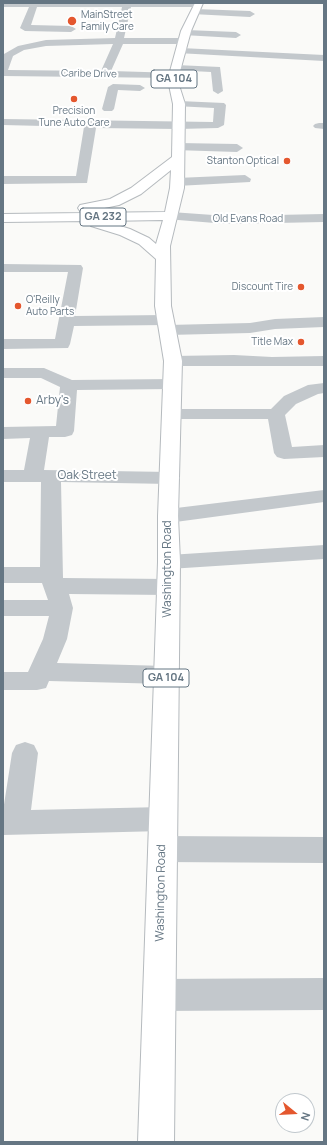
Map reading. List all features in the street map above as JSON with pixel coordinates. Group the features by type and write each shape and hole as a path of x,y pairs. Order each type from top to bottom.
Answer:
{"main road":[{"name":"Washington Road","path":"156,1142 169,562 168,516 173,372 163,306 163,246 172,216 177,182 179,104 171,88 180,55 197,6"},
{"path":"35,218 114,202 136,191 178,153"},
{"name":"GA 232","path":"3,218 172,216"},
{"path":"35,218 95,222 125,232 144,241 163,258"}],"street":[{"path":"33,8 51,3 99,3 125,8"},
{"path":"3,4 33,8 197,6 250,14"},
{"path":"33,8 25,28 81,29"},
{"path":"108,109 119,41 117,29 125,8"},
{"path":"164,61 236,35"},
{"path":"3,69 9,54 21,48 46,43 119,41 180,55 216,69 218,91"},
{"path":"180,55 261,54 324,58"},
{"name":"Caribe Drive","path":"3,74 112,80 180,55"},
{"path":"71,84 112,80 152,88"},
{"path":"3,122 178,126 218,125 220,105 179,104"},
{"path":"3,180 82,180 91,124"},
{"path":"178,153 237,148"},
{"path":"177,182 245,179"},
{"name":"Old Evans Road","path":"172,216 227,220 324,218"},
{"path":"3,268 76,268 62,344 3,344"},
{"path":"66,321 250,328 275,324 324,322"},
{"path":"3,373 44,373 69,385 173,372 234,360 272,362 324,361"},
{"path":"3,382 30,373"},
{"path":"3,432 65,432 69,385"},
{"path":"172,414 276,414 290,400 314,389 324,388"},
{"path":"276,414 284,453 324,450"},
{"path":"3,418 66,418"},
{"path":"38,677 55,639 56,590 42,476 40,432"},
{"name":"Oak Street","path":"3,476 170,478"},
{"path":"168,516 324,496"},
{"path":"169,562 324,552"},
{"path":"3,575 56,590"},
{"path":"3,608 56,590 168,587"},
{"path":"3,667 15,667 38,677"},
{"path":"3,681 38,677 166,675"},
{"path":"25,752 10,823 163,819"},
{"path":"162,849 324,850"},
{"path":"159,995 324,994"}],"place":[{"name":"MainStreet Family Care","path":"72,21"},
{"name":"Precision Tune Auto Care","path":"74,99"},
{"name":"Stanton Optical","path":"287,161"},
{"name":"Discount Tire","path":"301,287"},
{"name":"O'Reilly Auto Parts","path":"18,306"},
{"name":"Title Max","path":"301,342"},
{"name":"Arby's","path":"28,401"}]}
